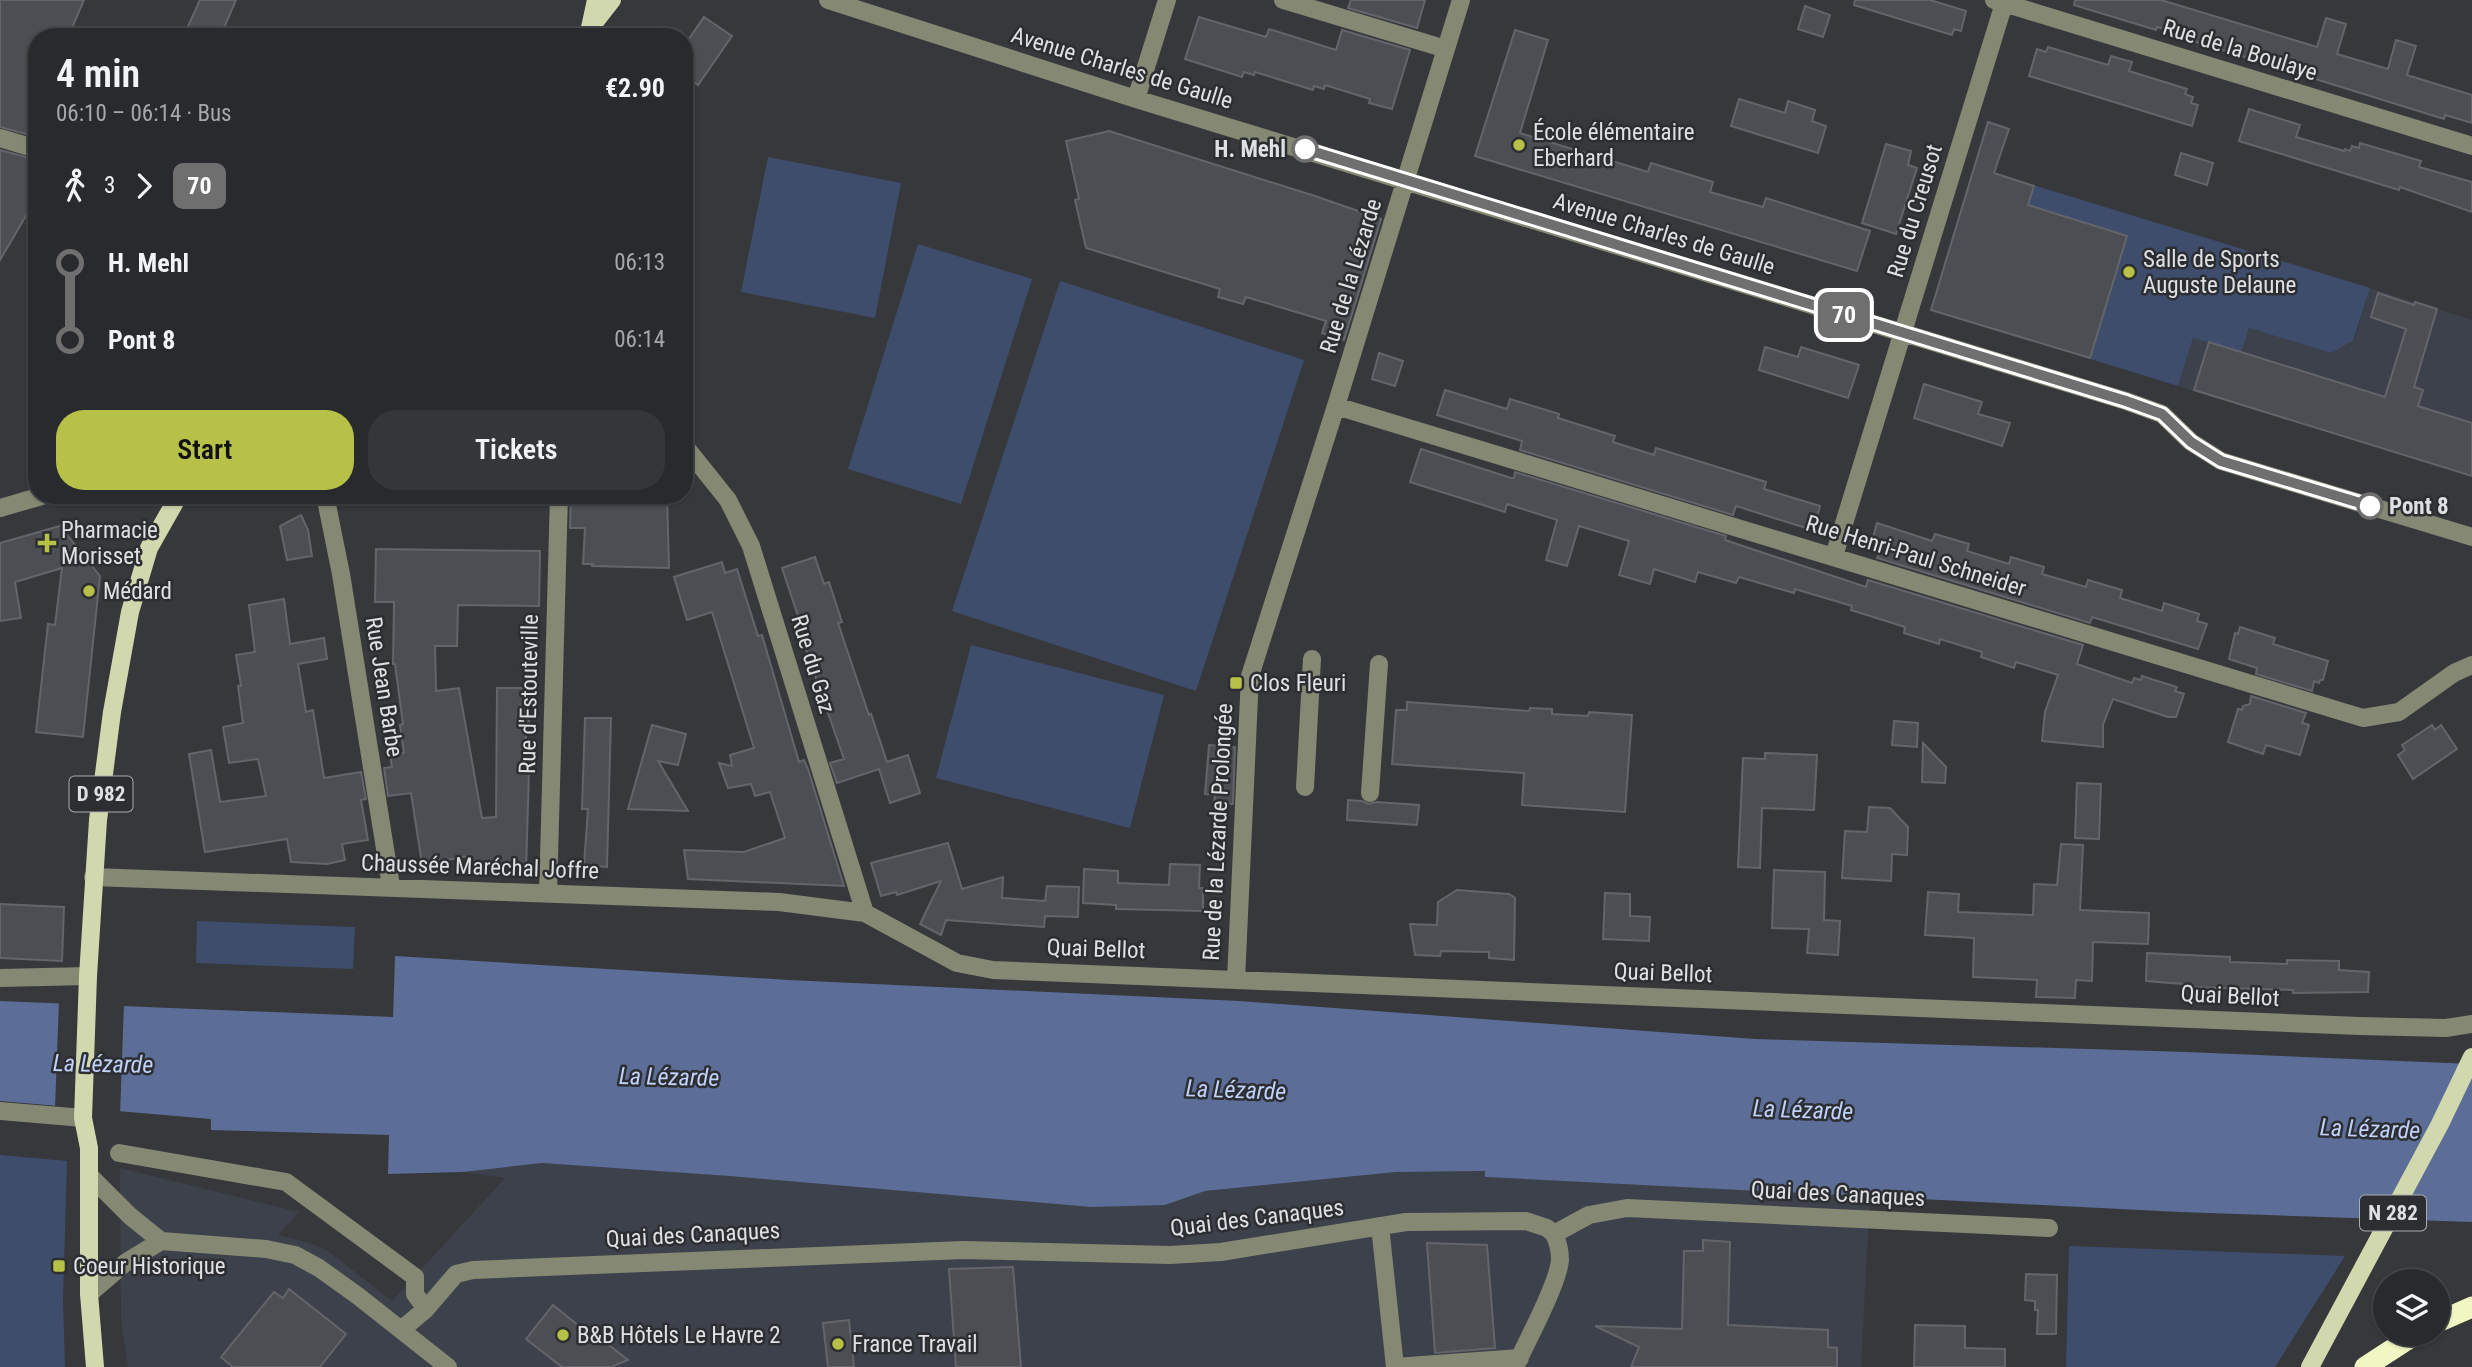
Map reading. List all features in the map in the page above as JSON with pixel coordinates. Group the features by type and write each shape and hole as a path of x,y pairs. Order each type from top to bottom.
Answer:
{"highway":[{"path":"2450,1317 2472,1307"},
{"path":"2365,1367 2397,1346"}],"main road":[{"path":"591,28 596,0"},
{"path":"592,28 612,0"},
{"name":"D 982","path":"95,1367 89,1294 89,1148 83,1118 93,877 112,712 130,612 149,548 174,504"},
{"name":"N 282","path":"2311,1367 2440,1124 2472,1057"}],"street":[{"name":"Avenue Charles de Gaulle","path":"828,0 1136,99 2126,401 2162,414 2191,442 2221,461 2472,537"},
{"path":"1136,99 1167,0"},
{"path":"1283,0 1446,50"},
{"name":"Rue de la Lézarde","path":"1336,406 1461,0"},
{"name":"Rue de la Boulaye","path":"2001,1 2472,146"},
{"name":"Rue du Creusot","path":"1834,556 2001,1"},
{"path":"0,138 28,146"},
{"name":"Rue Henri-Paul Schneider","path":"1336,406 2363,719 2399,712 2454,673 2472,665"},
{"name":"Rue de la Lézarde Prolongée","path":"1236,979 1250,676 1336,406"},
{"name":"Rue du Gaz","path":"693,456 728,500 751,547 865,913"},
{"path":"0,508 28,500"},
{"name":"Rue Jean Barbe","path":"327,504 341,574 391,886"},
{"name":"Rue d'Estouteville","path":"548,894 559,504"},
{"path":"1305,787 1312,659"},
{"path":"1370,793 1379,664"},
{"name":"Chaussée Maréchal Joffre","path":"93,877 779,902 865,913"},
{"name":"Quai Bellot","path":"865,913 957,963 993,970 2414,1027 2446,1028 2472,1024"},
{"path":"0,978 88,976"},
{"path":"0,1111 83,1118"},
{"path":"119,1153 286,1182 415,1278 415,1294 426,1309"},
{"path":"90,1176 130,1216 161,1241 266,1249 295,1255 319,1268 358,1296 449,1367"},
{"name":"Quai des Canaques","path":"401,1330 426,1309 456,1274 473,1270 963,1250 1170,1255 1222,1252 1406,1222 1526,1221 1547,1228 1554,1234 1589,1214 1627,1208 2049,1228"},
{"path":"1380,1226 1395,1367 1517,1362 1560,1262 1559,1244 1554,1234"},
{"path":"89,1294 125,1263 161,1241"}],"shaded area":[{"path":"768,157 901,183 875,318 741,292"},
{"name":"Salle de Sports Auguste Delaune","path":"1974,167 2370,288 2353,341 2331,353 2249,328 2241,352 2193,338 2178,386 1931,310"},
{"path":"918,244 1032,279 961,504 848,469"},
{"path":"1060,281 1304,360 1196,691 952,611"},
{"path":"2370,288 2472,320 2472,476 2178,386 2193,338 2241,352 2248,328 2331,353 2354,341"},
{"path":"971,645 1164,695 1130,828 936,778"},
{"path":"197,921 355,927 353,969 196,963"},
{"path":"0,1155 67,1161 63,1299 65,1367 0,1367"},
{"path":"542,1163 1165,1205 1205,1191 1396,1172 1485,1171 1486,1177 1870,1196 1861,1367 128,1367 121,1319 120,1168 299,1212 278,1235 328,1251 392,1301 505,1178 463,1172"},
{"path":"2069,1246 2345,1256 2275,1367 2066,1367"}],"water":[{"name":"La Lézarde","path":"395,956 789,980 1239,1001 1755,1039 2472,1064 2472,1222 2179,1212 1485,1177 1485,1171 1396,1172 1205,1191 1165,1205 1092,1207 542,1163 463,1172 388,1174 389,1135 211,1130 211,1119 0,1101 0,1001 393,1017"}],"pier":[{"path":"59,1001 124,1003 120,1116 55,1108"}],"building":[{"path":"0,0 84,0 72,28 28,28 28,135 0,127"},
{"path":"200,0 236,0 224,28 187,28"},
{"path":"1351,0 1425,0 1417,28 1348,8"},
{"path":"1855,0 1930,0 1966,11 1961,31 1954,29 1952,35 1854,5"},
{"path":"2075,0 2161,0 2317,47 2326,18 2346,24 2337,54 2388,69 2396,40 2416,46 2407,75 2472,95 2472,123 2445,115 2444,119 2193,41 2194,38 2157,27 2156,30 2074,5"},
{"path":"1805,6 1830,15 1823,37 1798,29"},
{"path":"704,17 732,36 698,85 693,81 693,33"},
{"path":"1199,17 1266,37 1269,29 1336,50 1342,30 1410,50 1392,109 1369,103 1370,99 1325,85 1324,89 1314,86 1313,90 1255,72 1254,75 1244,72 1242,77 1185,59"},
{"name":"École élémentaire Eberhard","path":"1515,30 1548,40 1520,133 1648,172 1651,163 1713,182 1710,192 1763,207 1766,198 1870,231 1857,271 1475,156"},
{"path":"2048,47 2108,65 2111,56 2132,62 2129,71 2187,89 2185,94 2193,97 2191,103 2198,105 2192,126 2029,76 2037,49 2046,52"},
{"path":"1739,99 1785,113 1788,101 1815,110 1812,121 1826,126 1818,153 1731,126"},
{"path":"2249,109 2300,125 2296,137 2344,151 2350,151 2352,146 2359,148 2360,143 2421,161 2419,167 2472,182 2472,212 2400,187 2399,190 2239,141"},
{"path":"1988,122 2009,129 1994,173 2034,186 2028,205 2127,236 2090,358 1931,310"},
{"path":"1109,131 1381,219 1344,340 1322,333 1326,321 1246,297 1243,304 1218,297 1220,289 1086,248 1075,200 1079,199 1066,141"},
{"path":"1886,144 1911,151 1908,165 1917,168 1896,234 1862,223"},
{"path":"0,150 28,158 28,212 0,260"},
{"path":"2181,153 2213,163 2207,185 2175,175"},
{"path":"2378,293 2414,305 2415,302 2437,309 2414,387 2423,390 2418,406 2472,423 2472,476 2194,390 2209,342 2385,397 2406,329 2371,317"},
{"path":"1765,347 1798,357 1801,347 1859,365 1848,398 1759,370"},
{"path":"1379,353 1403,361 1395,386 1372,379"},
{"path":"1924,384 1982,402 1978,414 2010,423 2002,446 1914,418"},
{"path":"1445,390 1507,409 1510,399 1559,414 1558,418 1615,436 1613,442 1654,455 1656,448 1766,482 1764,489 1820,506 1814,527 1807,525 1806,528 1736,506 1733,515 1520,450 1522,441 1437,415"},
{"path":"1421,449 1511,478 1514,478 1515,472 1726,536 1725,540 1866,587 1868,580 2083,645 2077,664 2132,683 2134,678 2141,680 2142,676 2177,687 2175,691 2184,694 2176,717 2168,717 2113,699 2103,725 2103,747 2042,741 2045,712 2058,675 2016,662 2014,668 1981,657 1982,652 1940,639 1939,644 1904,633 1905,627 1851,610 1852,606 1795,589 1794,593 1739,577 1736,583 1698,572 1695,582 1654,569 1650,584 1619,575 1629,541 1579,526 1567,566 1546,560 1557,520 1507,504 1505,512 1410,482"},
{"path":"571,504 667,504 669,568 583,564 585,528 570,528"},
{"path":"301,515 308,530 312,556 287,560 280,526"},
{"path":"1877,523 1932,541 1935,534 1969,544 1967,551 2009,564 2011,557 2044,567 2042,574 2086,587 2088,580 2122,590 2120,598 2162,611 2164,603 2199,614 2197,621 2207,624 2198,649 2092,617 2090,623 1877,558 1880,552 1870,548"},
{"path":"60,526 100,576 83,737 36,732 48,624 55,625 62,568 15,582 21,618 0,621 0,543"},
{"path":"376,549 540,551 539,606 458,605 457,646 435,646 436,691 459,688 482,818 496,817 497,688 529,688 529,723 526,723 526,769 529,769 526,872 472,870 470,856 422,864 411,793 388,796 384,768 392,767 390,755 404,753 400,725 403,724 393,664 394,602 375,602"},
{"path":"815,557 824,584 829,582 842,622 838,623 887,762 908,755 920,793 890,803 879,769 837,783 830,763 844,759 801,635 804,634 782,568"},
{"path":"722,562 725,573 737,569 758,636 762,635 799,762 804,760 808,769 844,886 688,879 684,850 744,852 785,838 770,792 755,796 751,784 728,788 719,763 732,766 730,755 754,748 712,612 687,620 674,577"},
{"path":"284,599 290,644 324,638 327,659 298,664 306,712 313,710 324,778 361,772 366,799 361,800 368,840 342,844 345,860 327,864 291,862 287,839 205,852 200,822 189,754 211,750 220,802 266,796 258,759 229,763 223,727 243,723 236,655 255,652 249,605"},
{"path":"2240,627 2275,638 2273,644 2328,661 2323,680 2319,683 2314,681 2312,691 2256,674 2257,668 2229,659 2235,633 2238,634"},
{"path":"2251,696 2306,713 2302,723 2309,725 2300,755 2266,745 2263,754 2228,742 2238,709 2242,710 2243,706 2250,704"},
{"path":"1407,702 1529,711 1530,708 1552,709 1552,714 1588,716 1589,712 1632,715 1625,812 1522,805 1524,773 1392,764 1396,710 1407,710"},
{"path":"585,718 611,718 607,867 584,865 588,809 582,809"},
{"path":"1894,721 1918,723 1917,747 1892,745"},
{"path":"652,725 686,734 678,765 658,761 688,811 628,809"},
{"path":"2432,725 2435,730 2441,725 2457,749 2413,779 2398,755 2405,750 2402,745"},
{"path":"1923,743 1946,767 1945,783 1922,782"},
{"path":"1209,745 1235,747 1233,804 1214,803 1215,795 1205,794"},
{"path":"1765,753 1817,755 1814,810 1762,808 1760,868 1738,867 1743,758 1765,759"},
{"path":"2077,783 2101,784 2099,839 2075,838"},
{"path":"1348,800 1369,804 1376,802 1419,805 1417,825 1347,820"},
{"path":"1869,807 1890,808 1908,827 1907,855 1892,854 1891,881 1842,878 1845,831 1867,832"},
{"path":"948,843 962,889 1003,877 1002,898 1045,901 1047,886 1079,887 1078,917 1045,916 1044,927 946,920 941,935 920,924 941,881 897,895 896,892 881,896 871,863"},
{"path":"2061,844 2083,845 2080,910 2149,913 2148,944 2093,942 2092,981 2076,980 2075,998 2036,997 2037,980 1973,977 1974,938 1925,935 1928,892 1959,894 1958,912 2033,915 2034,884 2057,885"},
{"path":"1170,864 1200,865 1199,888 1203,888 1203,911 1116,909 1116,905 1083,903 1084,869 1118,871 1118,883 1169,885"},
{"path":"1774,870 1825,872 1824,920 1840,921 1838,955 1807,953 1809,929 1772,928"},
{"path":"1457,890 1509,894 1515,898 1514,960 1489,958 1489,952 1441,951 1440,956 1415,955 1410,924 1437,925 1438,902"},
{"path":"1605,893 1630,894 1630,916 1650,917 1649,941 1603,939"},
{"path":"0,904 64,907 62,961 0,958"},
{"path":"2147,953 2230,957 2230,962 2287,964 2287,960 2339,961 2339,970 2369,972 2368,992 2293,993 2293,990 2183,987 2183,984 2146,981"},
{"path":"1703,1240 1730,1242 1728,1325 1828,1330 1828,1347 1837,1348 1837,1367 1631,1367 1639,1347 1595,1326 1682,1329 1684,1251 1703,1251"},
{"path":"1427,1243 1487,1245 1495,1348 1435,1353"},
{"path":"1013,1267 1021,1367 956,1367 949,1269"},
{"path":"2026,1274 2057,1275 2056,1334 2037,1334 2038,1310 2035,1310 2035,1301 2025,1300"},
{"path":"289,1289 346,1334 320,1367 233,1367 221,1357 274,1292 283,1298"},
{"name":"B&B Hôtels Le Havre 2","path":"553,1305 628,1360 611,1367 562,1367 526,1339"},
{"name":"France Travail","path":"849,1320 854,1367 828,1367 823,1323"},
{"path":"1915,1325 1965,1326 1965,1348 2005,1349 2005,1367 1914,1367"}],"bus line":[{"name":"70","path":"1305,149 2126,401 2162,414 2191,442 2221,461 2370,506"}],"place":[{"name":"École élémentaire Eberhard","path":"1519,145"},
{"name":"H. Mehl","path":"1305,149"},
{"name":"Salle de Sports Auguste Delaune","path":"2129,272"},
{"name":"Pont 8","path":"2370,506"},
{"name":"Pharmacie Morisset","path":"47,543"},
{"name":"Médard","path":"89,591"},
{"name":"Clos Fleuri","path":"1236,683"},
{"name":"Coeur Historique","path":"59,1266"},
{"name":"B&B Hôtels Le Havre 2","path":"563,1335"},
{"name":"France Travail","path":"838,1344"}]}
